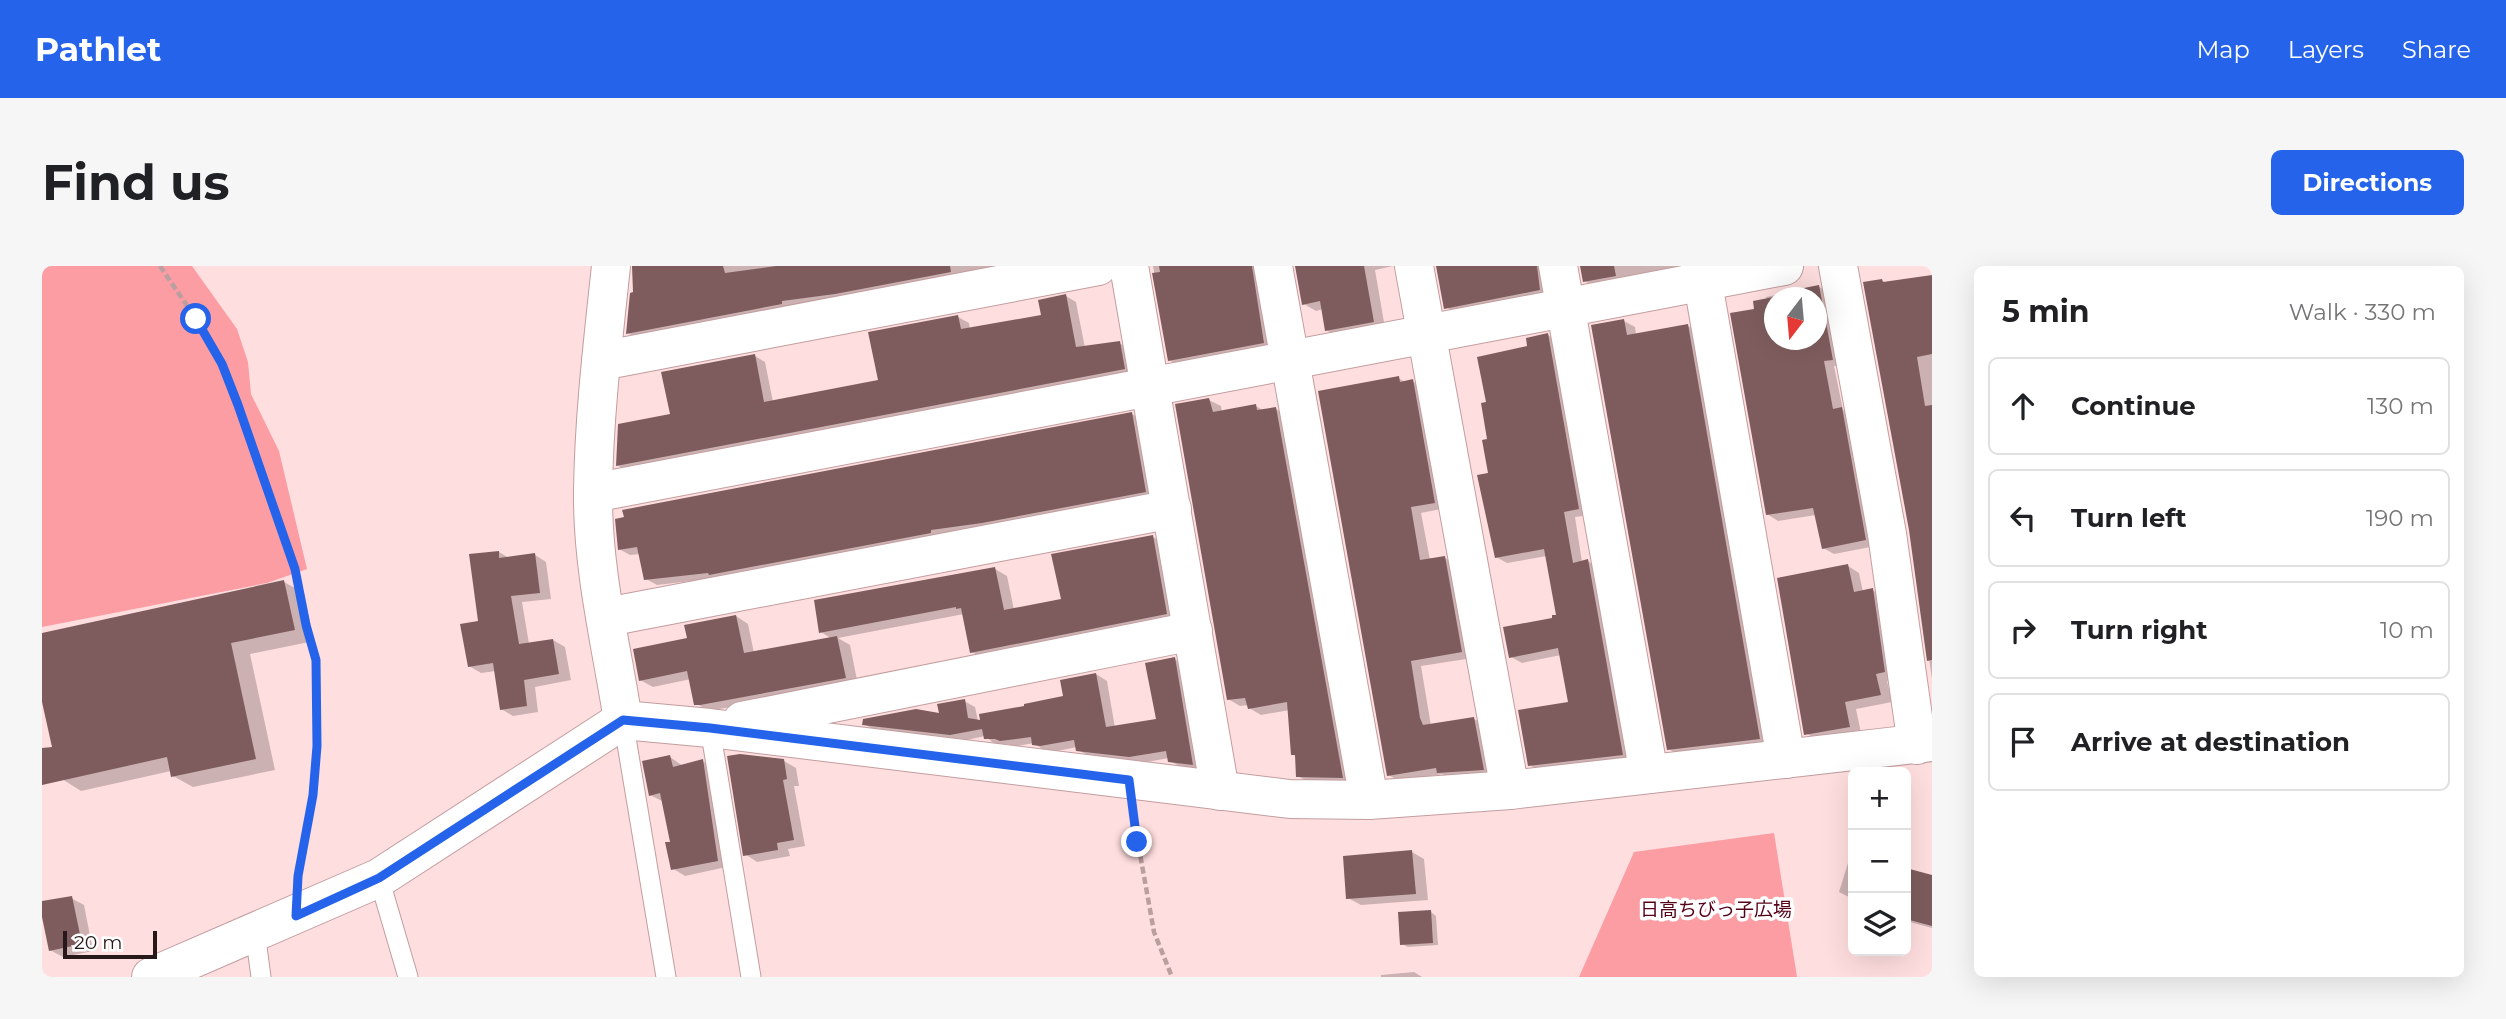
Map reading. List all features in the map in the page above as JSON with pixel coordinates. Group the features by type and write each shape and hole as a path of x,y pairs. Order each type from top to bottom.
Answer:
{"street":[{"path":"611,266 601,361 593,492 600,589 623,720"},
{"path":"601,361 1098,266"},
{"path":"1129,266 1220,791"},
{"path":"1273,266 1368,800"},
{"path":"1415,266 1510,790"},
{"path":"1558,266 1649,774"},
{"path":"593,492 1566,308 1701,274 1784,266"},
{"path":"151,977 379,878 623,720 710,728 1290,799 1368,800 1510,790 1925,744 1838,266"},
{"path":"1701,274 1786,759"},
{"path":"607,617 1172,509"},
{"path":"710,728 1193,631"}],"lane":[{"path":"623,720 667,977"},
{"path":"710,728 751,977"},
{"path":"379,878 408,977"},
{"path":"255,932 261,977"}],"path":[{"path":"160,266 222,364 295,569 316,660 317,746 313,795 298,876 296,916"},
{"path":"1129,780 1137,842 1154,932 1172,977"}],"green space":[{"path":"42,266 192,266 237,329 248,362 251,394 279,451 307,569 267,583 42,627"},
{"name":"日高ちびっ子広場","path":"1774,833 1797,977 1579,977 1634,852"}],"building":[{"path":"632,266 723,266 725,273 776,266 950,266 951,272 782,301 782,304 626,334 630,293 633,292"},
{"path":"1159,266 1252,266 1264,343 1168,361 1152,273 1160,272"},
{"path":"1295,266 1364,266 1374,322 1325,331 1320,301 1302,305"},
{"path":"1436,266 1537,266 1540,290 1444,309"},
{"path":"1580,266 1614,266 1616,276 1583,282"},
{"path":"1932,275 1932,354 1917,357 1925,406 1932,405 1932,660 1927,661 1909,530 1863,282"},
{"path":"1066,294 1076,347 1120,341 1125,369 616,466 618,424 670,414 661,372 755,354 764,402 878,380 868,332 958,315 961,329 1041,315 1038,300"},
{"path":"1764,299 1764,350 1827,350 1827,328 1833,360 1824,361 1833,409 1842,407 1866,540 1822,549 1813,508 1766,515 1730,313 1754,309 1753,301"},
{"path":"1624,319 1627,335 1688,324 1760,739 1667,750 1591,325"},
{"path":"1548,333 1579,509 1564,512 1573,563 1588,559 1623,755 1528,766 1518,710 1568,702 1558,648 1509,658 1503,627 1556,615 1544,549 1495,558 1477,475 1488,473 1482,440 1487,439 1481,403 1486,402 1477,357 1527,346 1526,338"},
{"path":"1399,376 1400,382 1413,379 1435,503 1411,507 1420,560 1445,556 1462,652 1411,661 1420,718 1423,725 1474,717 1484,770 1437,773 1436,768 1387,776 1318,391"},
{"path":"1209,398 1213,412 1256,404 1257,410 1276,407 1343,778 1296,777 1295,755 1291,755 1287,702 1248,709 1245,698 1227,700 1175,404"},
{"path":"1132,412 1146,492 931,530 931,533 709,575 644,580 637,547 618,550 615,519 624,517 622,510"},
{"path":"1153,535 1167,614 970,653 961,608 956,607 819,633 814,600 995,567 1004,610 1061,599 1051,554"},
{"path":"499,551 499,558 535,553 540,593 511,596 519,644 553,639 559,674 524,680 527,706 500,710 493,663 468,667 460,624 478,621 469,554"},
{"path":"1848,564 1854,592 1873,588 1885,672 1876,674 1881,695 1845,702 1850,727 1804,735 1777,578"},
{"path":"284,580 295,630 231,643 256,759 171,777 167,757 42,785 42,748 52,747 42,702 42,633"},
{"path":"736,615 744,653 837,636 846,678 700,705 694,705 687,671 639,681 633,649 687,638 684,625"},
{"path":"1175,657 1193,765 1168,762 1166,751 1129,757 1076,751 1074,740 1040,746 1032,745 1031,737 1000,741 984,739 982,729 950,735 862,725 863,719 916,709 939,713 937,704 965,699 968,718 980,720 979,714 1063,696 1060,680 1096,673 1106,727 1156,719 1145,663"},
{"path":"740,754 784,759 787,779 783,780 794,840 777,843 778,850 743,856 727,756"},
{"path":"670,755 673,767 703,759 718,861 671,870 665,842 670,842 660,793 649,796 642,761"},
{"path":"1412,850 1416,894 1346,899 1343,856"},
{"path":"1911,869 1932,875 1932,926 1911,920"},
{"path":"72,896 82,944 49,951 42,917 42,901"},
{"path":"1431,910 1433,943 1400,945 1398,912"}],"route":[{"path":"196,319 222,364 238,405 295,569 316,660 317,746 313,795 298,876 296,916 379,878 623,720 710,728 1129,780 1137,842"}]}
